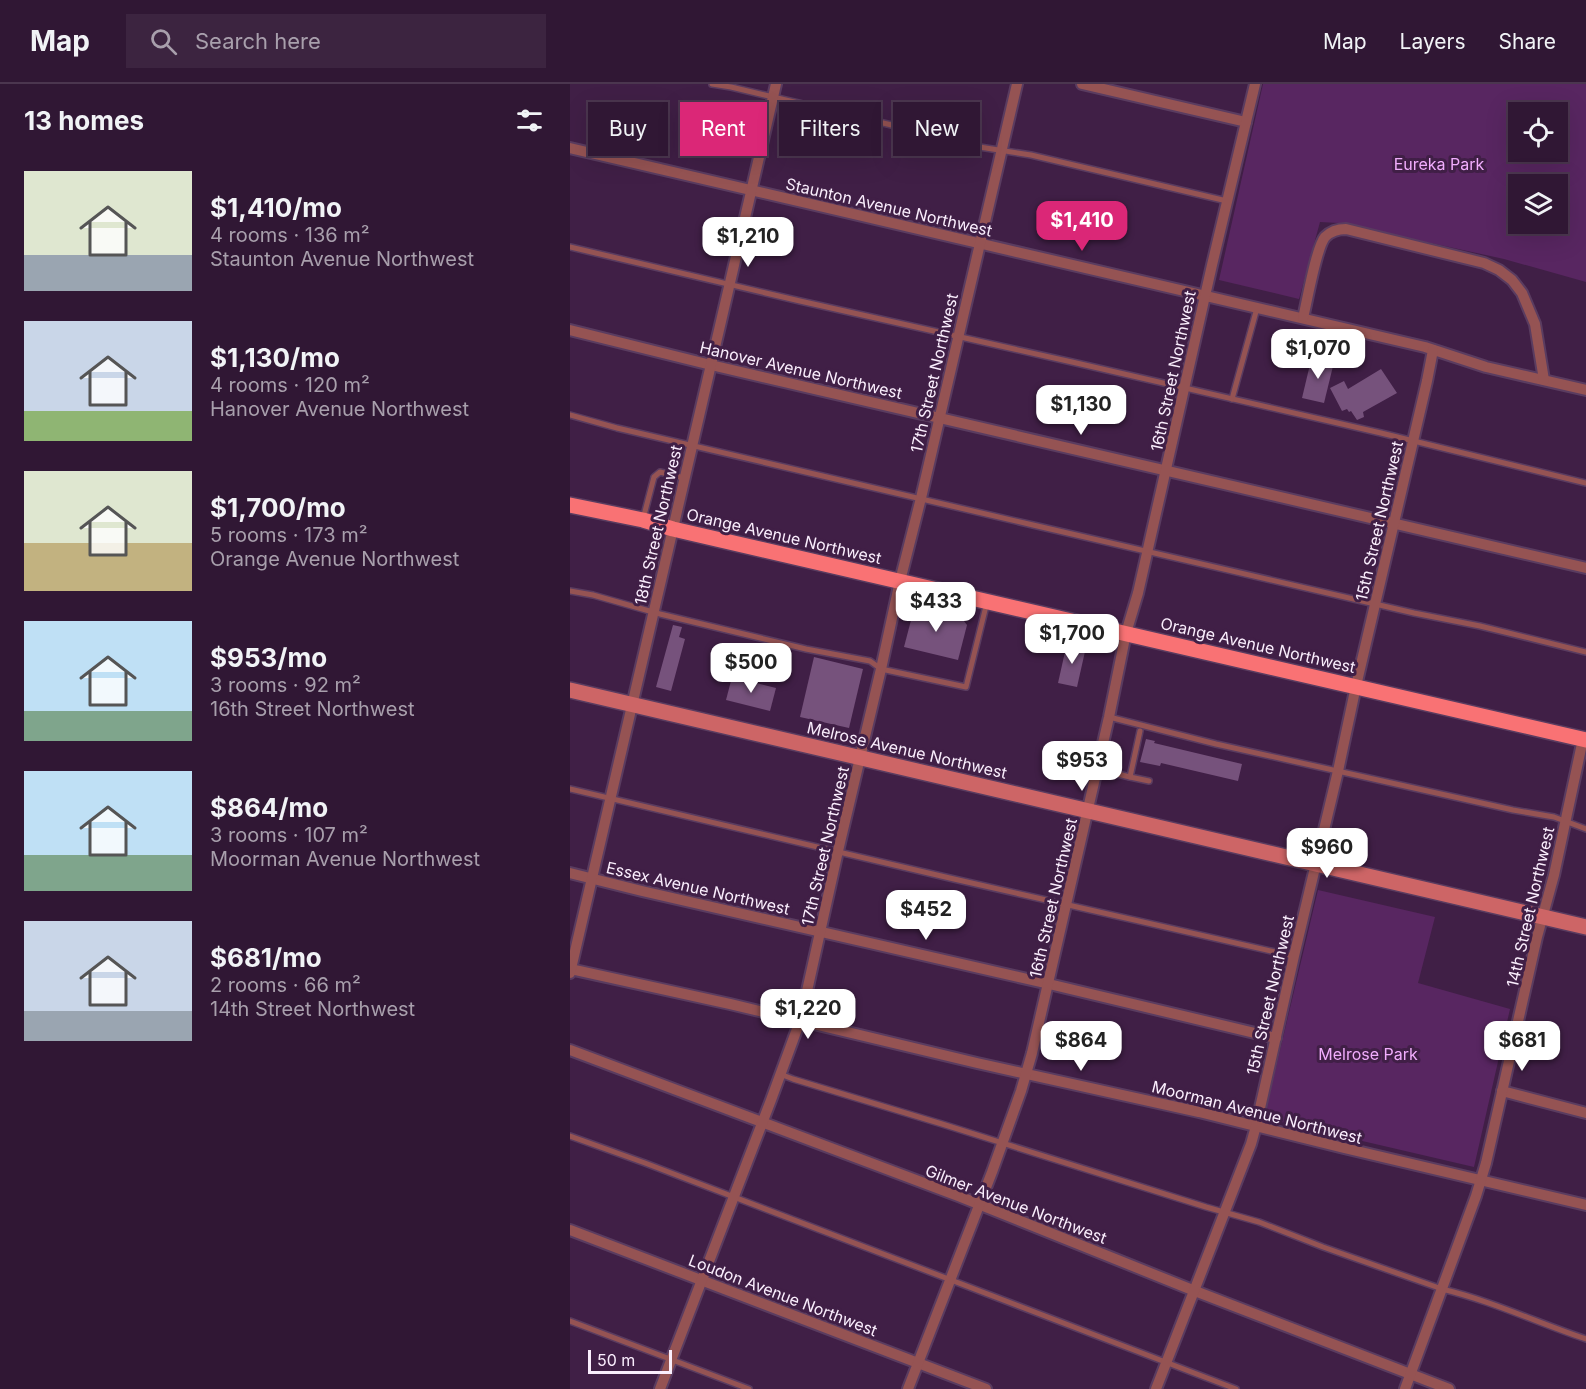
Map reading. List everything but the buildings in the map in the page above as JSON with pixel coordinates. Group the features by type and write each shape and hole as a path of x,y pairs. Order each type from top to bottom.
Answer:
{"main road":[{"name":"Orange Avenue Northwest","path":"570,505 1585,739"}],"street":[{"name":"18th Street Northwest","path":"570,970 776,84"},
{"name":"17th Street Northwest","path":"660,1389 799,1021 1017,84"},
{"path":"1082,84 1246,122"},
{"name":"16th Street Northwest","path":"908,1389 1026,1074 1049,984 1126,633 1148,551 1255,84"},
{"name":"Staunton Avenue Northwest","path":"570,148 1303,318 1433,350 1486,367 1586,390"},
{"path":"1303,318 1320,247 1327,235 1335,230 1346,229 1440,251 1484,263 1499,270 1518,286 1535,324 1544,380"},
{"name":"Hanover Avenue Northwest","path":"570,330 711,365 1586,568"},
{"name":"15th Street Northwest","path":"1156,1389 1256,1126 1428,381 1433,350"},
{"name":"Melrose Avenue Northwest","path":"570,690 1586,927"},
{"name":"14th Street Northwest","path":"1405,1389 1481,1180 1585,739"},
{"name":"Essex Avenue Northwest","path":"570,873 1276,1038"},
{"name":"Moorman Avenue Northwest","path":"570,970 633,981 934,1054 1199,1112 1586,1205"},
{"name":"Gilmer Avenue Northwest","path":"570,1050 978,1204 1449,1389"},
{"path":"1502,1091 1586,1113"},
{"name":"Loudon Avenue Northwest","path":"570,1230 986,1389"}],"lane":[{"path":"712,84 973,146 1031,155 1227,201"},
{"path":"570,247 1185,388 1586,483"},
{"path":"1232,399 1257,308"},
{"path":"570,415 1033,525 1586,652"},
{"path":"643,520 654,477 660,472 684,478"},
{"path":"570,591 609,598 654,612 806,649 870,661 881,669 966,687 987,601"},
{"path":"1109,717 1216,744 1566,821 1586,830"},
{"path":"1131,777 1140,731"},
{"path":"1097,769 1149,781"},
{"path":"570,789 1294,956"},
{"path":"780,1074 1259,1222 1323,1247 1442,1289 1479,1299 1586,1339"},
{"path":"570,1136 1236,1389"},
{"path":"570,1321 749,1389"}],"green space":[{"name":"Eureka Park","path":"1263,84 1586,84 1586,282 1504,259 1339,223 1320,222 1299,299 1219,280"},
{"name":"Melrose Park","path":"1318,890 1435,917 1418,983 1510,1009 1474,1167 1264,1118"}]}
